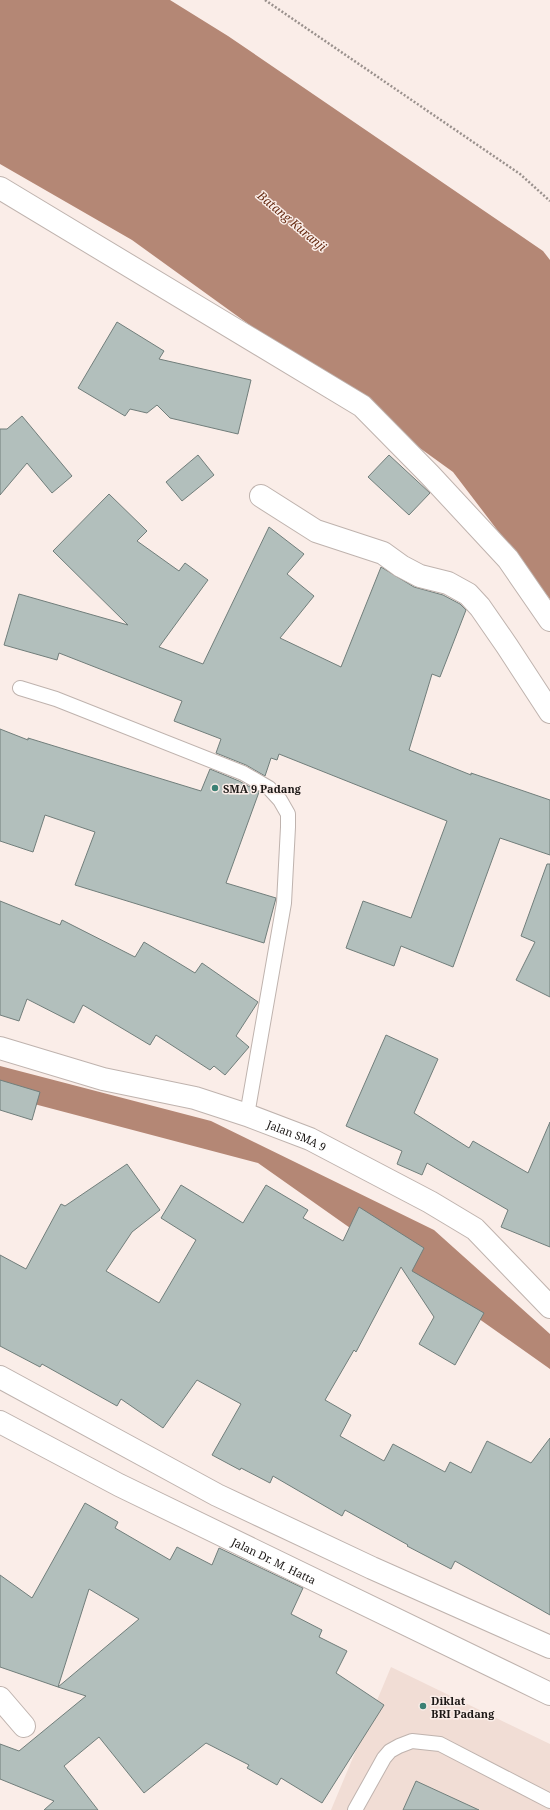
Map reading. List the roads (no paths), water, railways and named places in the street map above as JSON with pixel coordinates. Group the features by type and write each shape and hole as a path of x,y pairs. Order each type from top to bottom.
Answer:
{"street":[{"path":"0,188 362,406 430,475 508,559 550,620"},
{"path":"261,496 316,531 383,553 401,566 420,576 448,583 468,594 480,608 507,646 550,712"},
{"name":"Jalan SMA 9","path":"0,1048 103,1080 194,1098 247,1115 310,1139 430,1202 476,1229 550,1307"},
{"path":"0,1377 217,1495 372,1568 550,1647"},
{"name":"Jalan Dr. M. Hatta","path":"0,1422 119,1485 550,1694"},
{"path":"356,1600 372,1568"},
{"path":"0,1698 24,1726"}],"lane":[{"path":"20,688 56,699 243,773 269,788 280,800 288,814 284,903 247,1115"},
{"path":"355,1810 384,1758 390,1751 412,1740 440,1744 550,1801"}],"water":[{"name":"Batang Kuranji","path":"0,0 170,0 228,36 543,251 550,260 550,599 453,472 132,240 0,164"},
{"path":"0,1066 211,1121 434,1230 550,1334 550,1369 258,1163 0,1095"}],"place":[{"name":"SMA 9 Padang","path":"215,788"},
{"name":"Diklat BRI Padang","path":"423,1706"}]}
